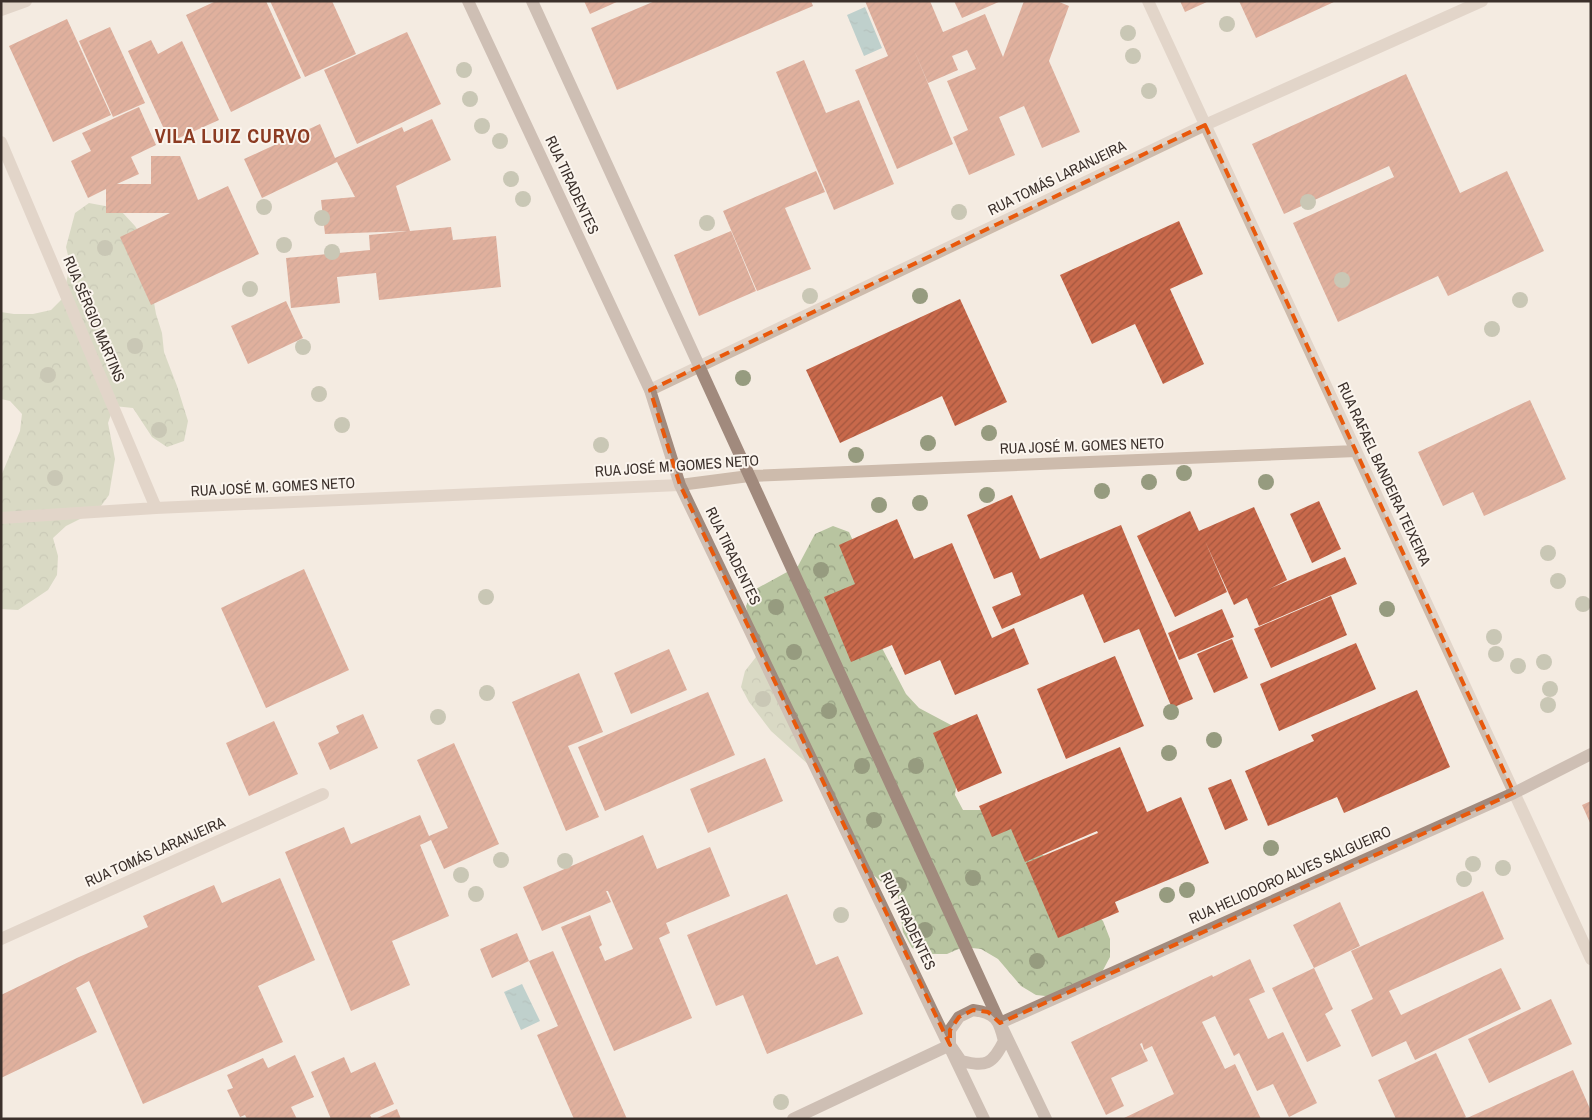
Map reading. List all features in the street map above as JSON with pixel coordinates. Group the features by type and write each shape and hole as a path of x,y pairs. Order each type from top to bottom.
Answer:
{"main road":[{"name":"RUA TIRADENTES","path":"468,1 650,390 680,485 984,1119"},
{"path":"532,1 1000,1023 1046,1119"},
{"name":"RUA HELIODORO ALVES SALGUEIRO","path":"1000,1023 1514,793 1591,754"},
{"path":"974,1010 988,1012 1000,1023 1004,1041 996,1058 979,1065 961,1061 950,1045 950,1030 959,1017 966,1013 974,1010"},
{"path":"793,1119 950,1045"}],"street":[{"path":"1,10 26,1"},
{"name":"RUA RAFAEL BANDEIRA TEIXEIRA","path":"1148,1 1591,959"},
{"name":"RUA TOMÁS LARANJEIRA","path":"650,390 1205,125 1482,1"},
{"name":"RUA SÉRGIO MARTINS","path":"1,142 156,508"},
{"name":"RUA JOSÉ M. GOMES NETO","path":"1,518 156,508 680,485 749,476 1356,451"},
{"name":"RUA TOMÁS LARANJEIRA","path":"1,939 323,794"}],"highlighted area":[{"path":"1205,125 1514,793 1000,1023 988,1012 973,1010 959,1017 950,1030 950,1045 680,485 650,390"}],"green space":[{"path":"89,203 122,212 145,241 153,297 162,333 164,352 188,421 184,441 167,447 152,437 133,408 114,406 108,423 115,459 109,495 98,510 66,526 53,538 58,556 57,575 48,590 18,610 1,609 1,476 20,431 22,414 10,401 1,399 1,312 33,314 51,310 63,298 70,264 66,247 75,213"},
{"path":"833,526 849,532 858,557 855,584 860,593 871,627 906,694 919,708 951,725 962,740 955,795 963,810 981,810 998,818 1055,865 1077,895 1103,921 1110,939 1110,957 1102,972 1055,997 1036,995 1021,986 998,959 981,949 963,947 947,954 929,954 912,948 903,932 898,896 858,862 832,816 810,766 771,731 749,702 741,687 745,671 756,657 746,606 754,590 798,566 815,534"}],"water":[{"path":"865,7 882,48 864,56 847,15"},
{"path":"522,984 540,1021 521,1030 504,992"}],"building":[{"path":"216,1 266,1 301,78 231,112 186,15"},
{"path":"270,1 332,1 356,54 305,77"},
{"path":"584,1 619,1 590,14"},
{"path":"655,1 811,1 813,6 617,90 591,28"},
{"path":"865,1 930,1 943,32 985,14 1003,57 1024,1 1057,1 1069,6 1049,61 1080,132 1042,148 1024,106 999,117 1015,155 969,175 953,137 968,130 947,81 976,69 967,50 952,56 958,70 928,83 912,45 953,144 897,169 855,70 888,56"},
{"path":"954,1 1001,1 962,18"},
{"path":"1180,1 1209,1 1185,12"},
{"path":"1239,1 1336,1 1256,38"},
{"path":"67,19 111,115 53,142 9,46"},
{"path":"110,27 145,103 113,117 79,41"},
{"path":"407,32 441,104 357,144 324,70"},
{"path":"151,40 158,54 182,41 219,120 170,142 128,51"},
{"path":"804,60 826,113 859,100 894,184 834,210 776,72"},
{"path":"1406,74 1460,193 1507,171 1544,251 1448,296 1438,276 1338,322 1293,223 1394,177 1389,166 1284,214 1252,144"},
{"path":"139,107 156,145 131,157 139,174 117,184 151,184 151,156 180,156 198,200 228,186 259,254 151,305 120,237 170,213 106,213 106,189 88,198 71,161 91,151 82,133"},
{"path":"432,119 451,160 396,186 410,231 325,234 321,200 355,197 337,162 262,198 244,159 320,124 335,158 402,127 404,132"},
{"path":"816,171 825,192 785,208 811,269 757,291 723,211"},
{"path":"1179,221 1203,274 1170,289 1204,364 1163,384 1135,324 1092,344 1060,275"},
{"path":"451,227 453,240 496,236 501,287 379,300 376,273 337,277 340,303 291,308 286,258 370,250 369,235"},
{"path":"731,231 756,291 699,316 674,255"},
{"path":"960,299 1007,402 955,426 942,396 840,443 806,370"},
{"path":"286,301 303,338 248,364 231,326"},
{"path":"1530,400 1566,479 1484,516 1473,492 1443,506 1418,452"},
{"path":"1012,495 1040,559 1121,525 1193,699 1172,708 1139,629 1104,643 1083,594 1002,629 992,607 1021,595 1012,572 994,579 967,515"},
{"path":"1319,501 1341,549 1312,563 1290,514"},
{"path":"1254,507 1287,580 1269,589 1345,557 1357,584 1259,626 1247,598 1234,605 1205,541 1227,592 1175,617 1137,536 1190,511 1199,531"},
{"path":"897,519 914,559 952,543 992,638 1014,628 1029,664 955,695 940,660 905,675 892,645 851,662 824,597 855,584 839,545"},
{"path":"304,569 349,670 266,708 221,608"},
{"path":"1331,596 1347,635 1271,668 1254,629"},
{"path":"1222,609 1234,637 1179,660 1168,633"},
{"path":"1232,639 1248,678 1214,693 1197,654"},
{"path":"1356,643 1376,689 1279,731 1260,684"},
{"path":"669,649 687,690 631,714 614,673"},
{"path":"1115,656 1144,726 1066,759 1037,689"},
{"path":"579,673 603,732 568,746 599,817 566,831 512,702"},
{"path":"1417,690 1450,767 1344,813 1337,797 1268,826 1245,771 1314,741 1311,735"},
{"path":"708,692 735,755 605,811 578,747"},
{"path":"363,714 378,748 330,770 318,743 339,733 336,726"},
{"path":"977,714 1002,773 958,792 933,733"},
{"path":"274,721 298,774 249,796 226,743"},
{"path":"454,743 499,844 444,869 431,840 420,845 449,916 392,941 410,985 351,1011 285,852 344,827 351,844 420,815 429,836 448,828 417,760"},
{"path":"1120,747 1147,812 1181,797 1209,863 1115,902 1119,912 1058,938 1026,863 1098,833 1097,831 1025,862 1011,829 992,837 979,806"},
{"path":"765,758 783,801 708,833 690,789"},
{"path":"1231,779 1248,820 1225,830 1208,788"},
{"path":"1591,801 1591,825 1582,805"},
{"path":"643,835 657,869 710,847 730,896 666,923 670,933 659,938 692,1018 614,1051 561,927 590,915 602,945 599,947 605,961 633,949 608,891 606,891 611,902 542,931 523,887"},
{"path":"280,878 315,960 258,986 283,1042 143,1104 89,981 76,988 97,1032 1,1078 1,995 79,957 148,927 143,916 214,885 222,903"},
{"path":"1483,891 1504,939 1389,991 1401,1015 1501,968 1521,1009 1415,1060 1406,1041 1372,1057 1351,1010 1373,999 1351,951"},
{"path":"787,894 816,965 838,956 863,1014 767,1054 743,995 716,1006 687,935"},
{"path":"1340,902 1360,946 1314,968 1293,925"},
{"path":"517,933 529,961 492,978 480,949"},
{"path":"553,951 627,1119 574,1119 537,1035 558,1026 529,961"},
{"path":"1250,959 1265,992 1249,999 1268,1039 1283,1032 1317,1103 1289,1117 1273,1084 1257,1091 1239,1053 1234,1056 1215,1016 1202,1022 1225,1069 1235,1064 1261,1119 1122,1119 1174,1094 1152,1046 1144,1050 1142,1043 1140,1044 1148,1061 1111,1078 1124,1106 1106,1115 1071,1042"},
{"path":"1314,968 1333,1009 1325,1014 1341,1046 1307,1062 1272,988"},
{"path":"1551,999 1572,1044 1489,1083 1468,1039"},
{"path":"1436,1053 1466,1117 1462,1119 1396,1119 1378,1080"},
{"path":"295,1055 314,1097 291,1107 297,1119 247,1119 245,1115 240,1117 227,1090 233,1088 227,1075 263,1058 268,1068"},
{"path":"344,1057 351,1073 375,1062 394,1104 370,1115 372,1119 331,1119 311,1072"},
{"path":"1573,1070 1591,1111 1591,1119 1465,1119"},
{"path":"397,1109 401,1119 375,1119"}],"district":[{"name":"VILA LUIZ CURVO","path":"233,136"}]}
